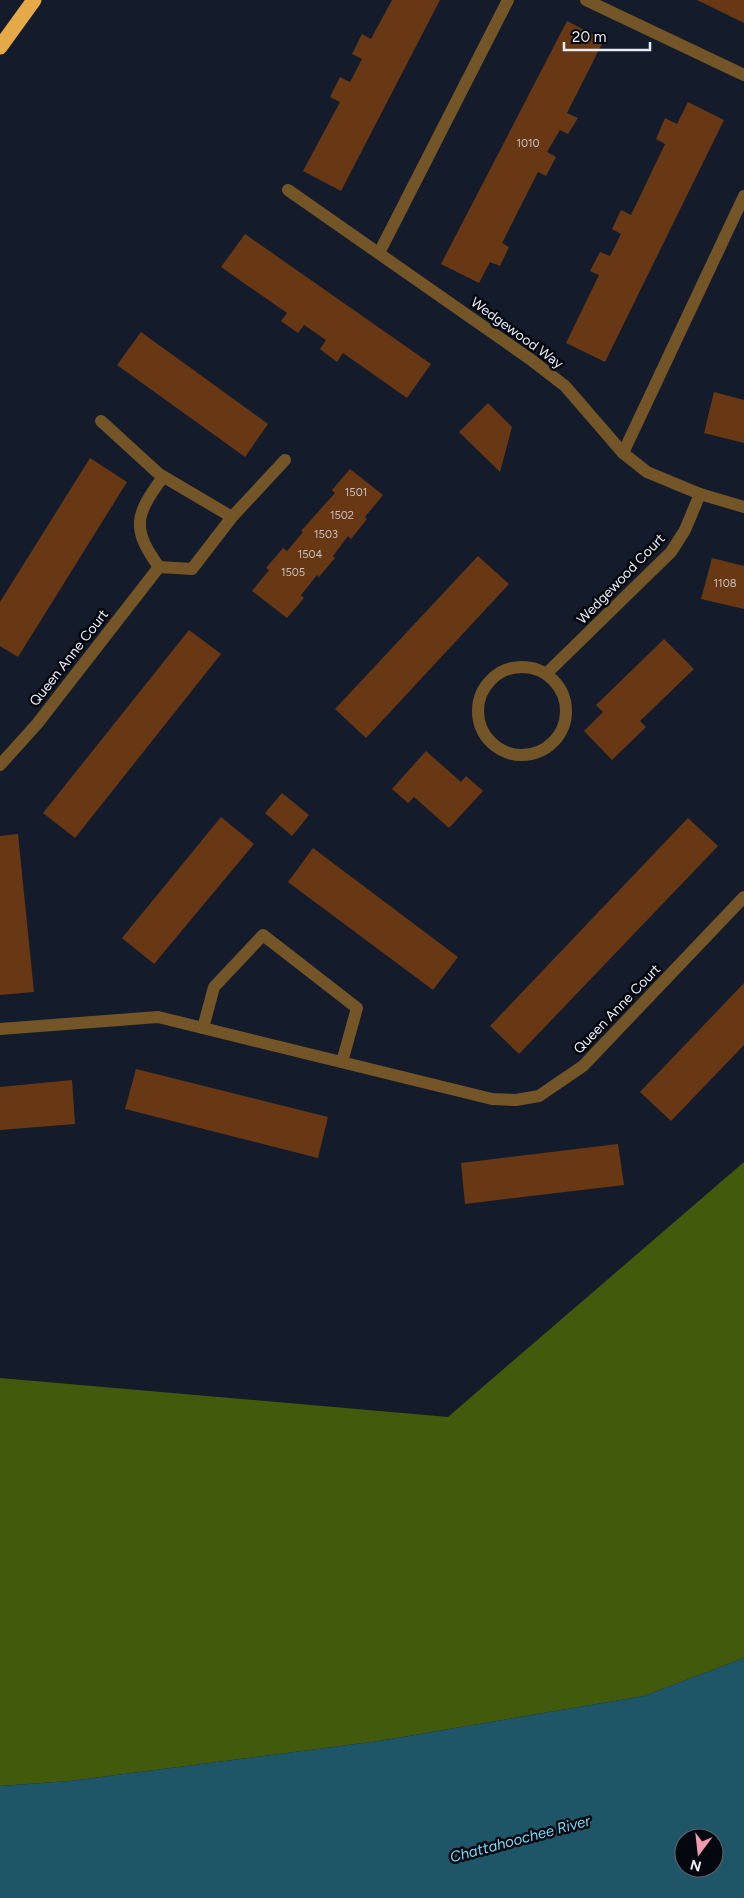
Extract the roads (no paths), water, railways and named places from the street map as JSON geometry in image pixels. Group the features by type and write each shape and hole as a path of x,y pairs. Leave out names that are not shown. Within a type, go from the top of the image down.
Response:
{"highway":[{"path":"0,47 34,0"}],"street":[{"path":"379,253 508,0"},
{"path":"586,0 744,75"},
{"name":"Wedgewood Way","path":"288,190 530,359 565,386 623,453 647,472 700,494 744,507"},
{"path":"623,453 744,196"},
{"path":"100,422 163,477 232,517"},
{"path":"163,477 148,497 142,509 139,523 143,541 148,553 159,567 192,569 232,517 285,460"},
{"name":"Wedgewood Court","path":"548,674 671,552 685,530 700,494"},
{"name":"Queen Anne Court","path":"0,765 37,724 159,567"},
{"path":"516,666 532,667 548,674 560,687 567,704 566,722 558,738 544,750 526,756 508,753 492,744 481,729 477,713 480,697 488,682 500,672 516,666"},
{"name":"Queen Anne Court","path":"0,1029 158,1016 492,1099 516,1100 539,1096 583,1066 744,897"},
{"path":"203,1028 214,987 263,935 357,1008 342,1062"}],"water":[{"name":"Chattahoochee River","path":"744,1658 744,1898 0,1898 0,1786 70,1781 379,1741 644,1696"}]}
